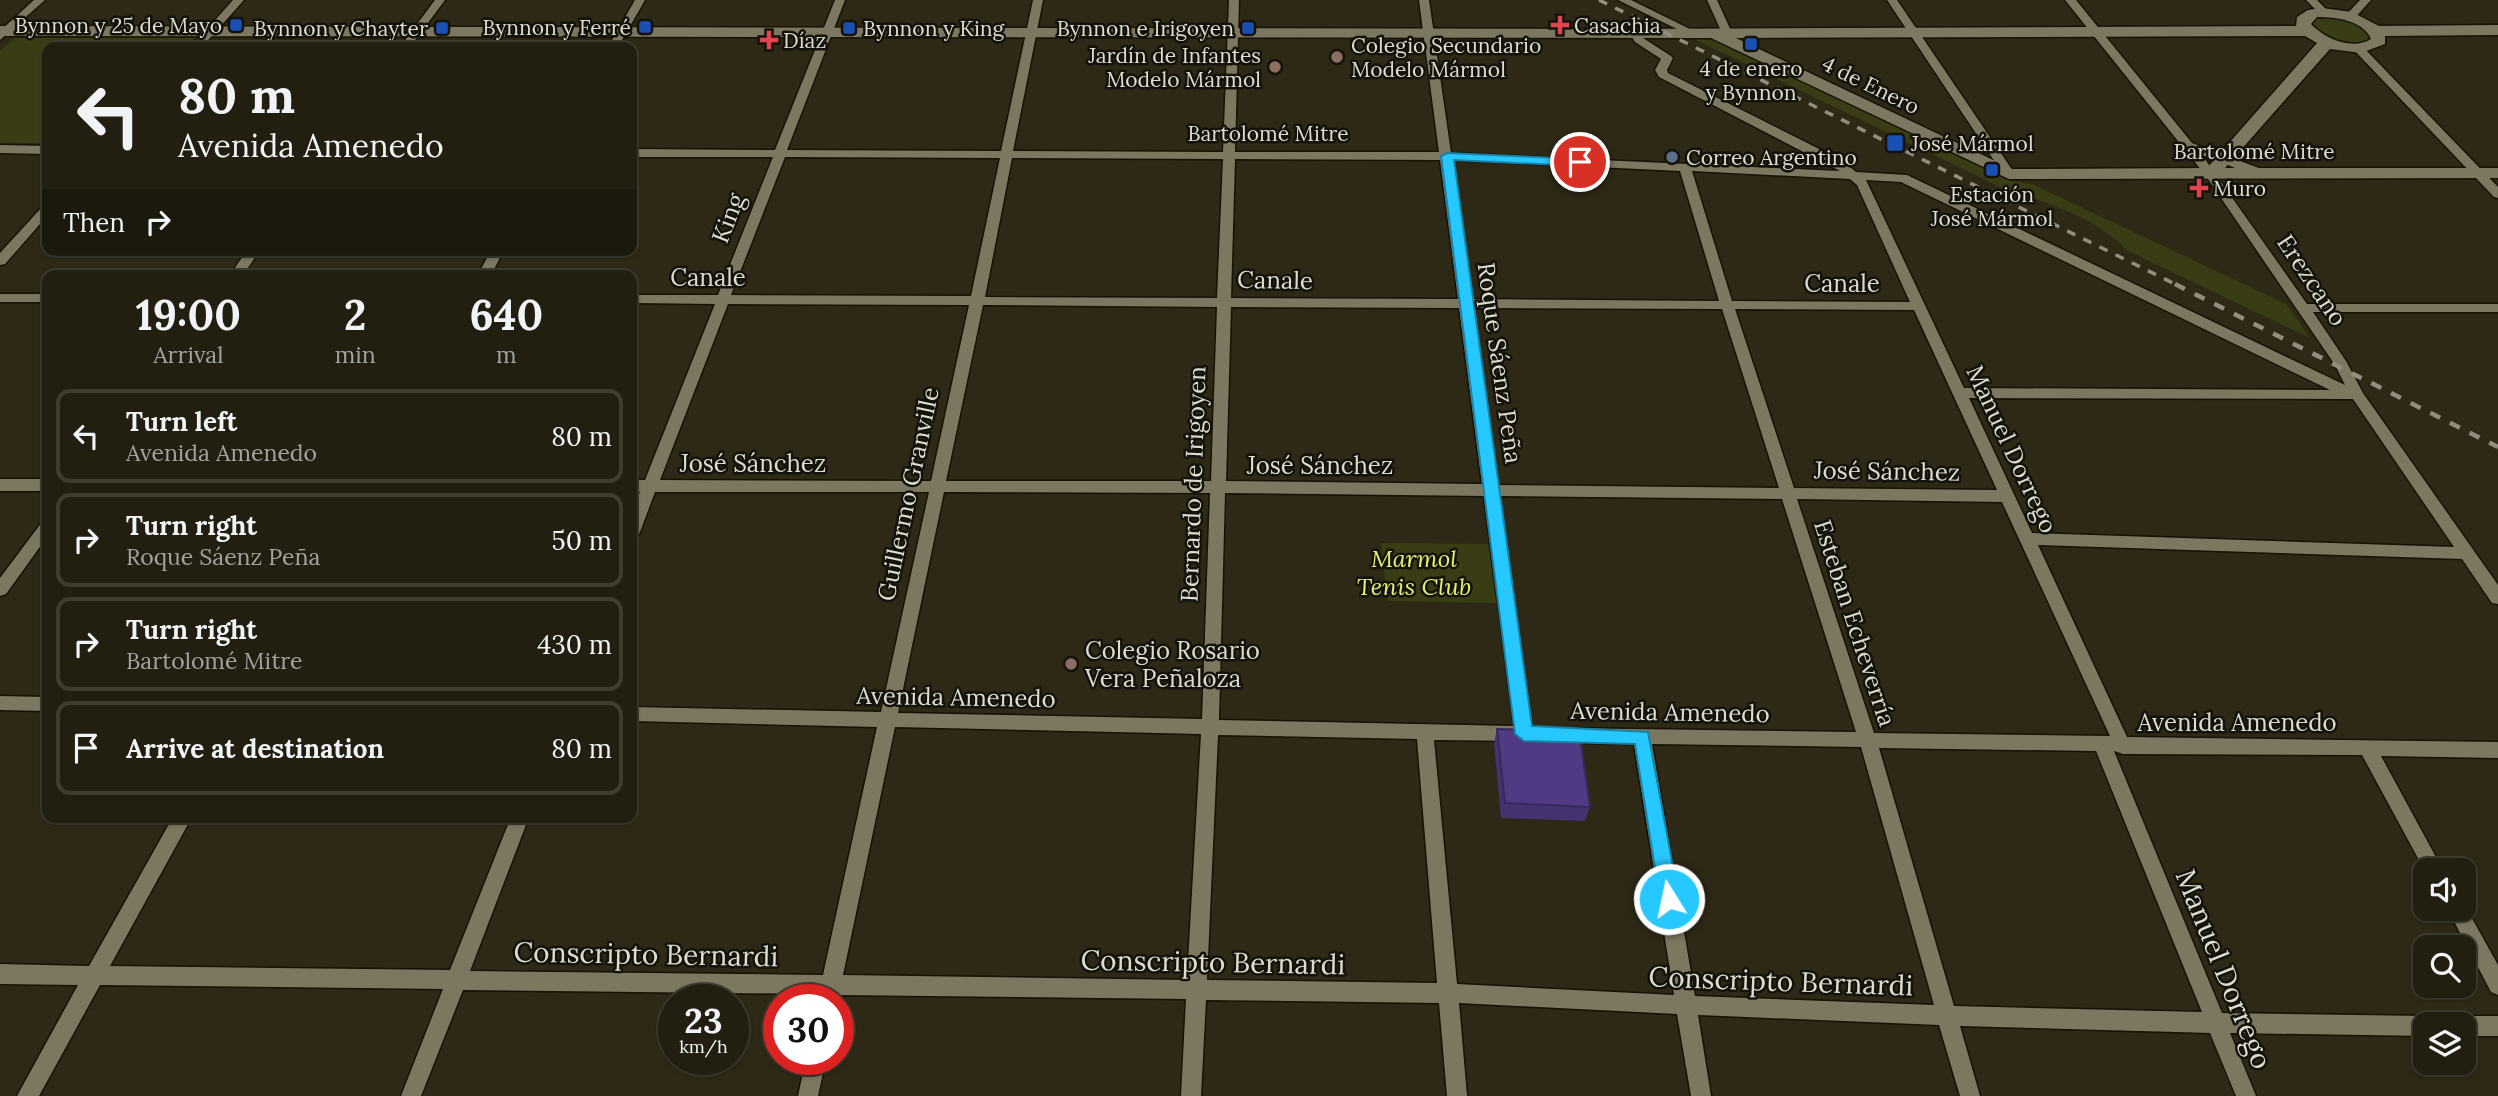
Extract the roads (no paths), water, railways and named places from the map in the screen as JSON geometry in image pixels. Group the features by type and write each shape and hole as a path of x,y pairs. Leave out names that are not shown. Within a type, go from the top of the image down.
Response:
{"street":[{"path":"2,33 40,0"},
{"path":"200,42 239,0"},
{"path":"409,42 440,0"},
{"path":"616,42 640,0"},
{"name":"King","path":"637,519 840,0"},
{"name":"Guillermo Granville","path":"831,984 889,720 935,486 977,301 1038,0"},
{"name":"Bernardo de Irigoyen","path":"1191,1096 1210,727 1234,0"},
{"name":"Roque Sáenz Peña","path":"1424,0 1493,489 1524,734"},
{"path":"1623,0 1693,33"},
{"path":"1712,0 1720,33"},
{"path":"1892,0 2009,174"},
{"name":"Erezcano","path":"2070,0 2211,174 2341,364 2357,395 2498,598"},
{"path":"2311,0 2324,12"},
{"path":"2350,17 2366,0"},
{"path":"2307,31 2302,20 2314,13 2324,12 2350,17 2375,31 2498,30"},
{"path":"2,33 210,31 1635,34 2307,31 2327,43 2358,48 2379,41 2375,31"},
{"name":"4 de Enero","path":"1720,33 2009,174"},
{"path":"1635,34 1639,40 1667,58 1661,70 1663,75 1855,174"},
{"path":"2211,174 2327,43"},
{"path":"2358,48 2498,194"},
{"path":"2188,145 2260,173"},
{"path":"0,149 42,150"},
{"name":"Bartolomé Mitre","path":"637,153 1447,156 1903,178 2316,379 2357,395"},
{"name":"Esteban Echeverría","path":"1685,167 1868,741 1970,1096"},
{"name":"Bartolomé Mitre","path":"2009,174 2498,173"},
{"name":"Manuel Dorrego","path":"1855,174 1862,183 2123,746"},
{"path":"0,261 42,215"},
{"path":"0,298 42,298"},
{"name":"Canale","path":"637,299 1918,306"},
{"path":"2303,308 2498,308"},
{"path":"1958,393 2311,397 2357,395"},
{"path":"0,485 42,485"},
{"name":"José Sánchez","path":"637,486 1493,489 2007,496"},
{"path":"0,590 42,533"},
{"path":"2028,539 2467,553"},
{"path":"0,703 42,704"},
{"name":"Avenida Amenedo","path":"637,714 2103,746 2498,750"},
{"path":"1424,732 1457,1096"},
{"path":"1642,737 1701,1096"},
{"name":"Manuel Dorrego","path":"2103,746 2246,1096"},
{"path":"2367,747 2427,858"},
{"path":"27,1096 180,823"},
{"path":"411,1096 518,823"},
{"path":"2463,921 2498,985"},
{"name":"Conscripto Bernardi","path":"0,975 456,979 763,990"},
{"name":"Conscripto Bernardi","path":"854,992 1195,989 1449,993 1687,1006 1947,1015 2217,1024 2413,1026"},
{"path":"2476,1026 2498,1026"},
{"path":"808,1096 813,1075"}],"railway":[{"path":"1599,0 2177,285"},
{"path":"2177,285 2498,447"}],"place":[{"name":"Bynnon y 25 de Mayo","path":"236,25"},
{"name":"Casachia","path":"1560,25"},
{"name":"Bynnon y Ferré","path":"645,27"},
{"name":"Bynnon y Chayter","path":"442,28"},
{"name":"Bynnon y King","path":"849,28"},
{"name":"Bynnon e Irigoyen","path":"1248,28"},
{"name":"Díaz","path":"769,40"},
{"name":"4 de enero y Bynnon","path":"1751,44"},
{"name":"Colegio Secundario Modelo Mármol","path":"1337,57"},
{"name":"Jardín de Infantes Modelo Mármol","path":"1275,67"},
{"name":"José Mármol","path":"1895,143"},
{"name":"Correo Argentino","path":"1672,157"},
{"name":"Estación José Mármol","path":"1992,170"},
{"name":"Muro","path":"2199,188"},
{"name":"Colegio Rosario Vera Peñaloza","path":"1071,664"}],"park label":[{"name":"Marmol Tenis Club","path":"1414,572"}]}
